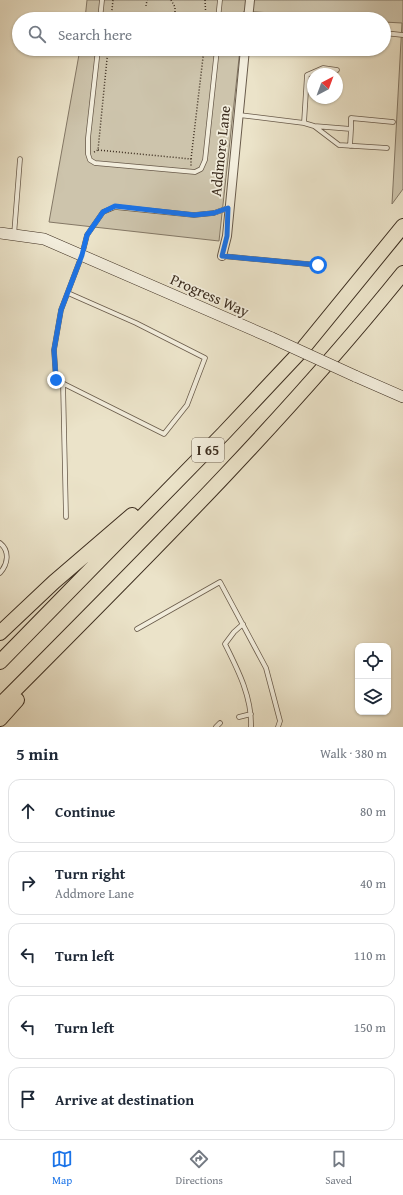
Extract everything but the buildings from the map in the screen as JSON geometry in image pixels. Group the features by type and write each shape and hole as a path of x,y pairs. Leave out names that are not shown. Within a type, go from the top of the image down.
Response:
{"highway":[{"name":"I 65","path":"0,662 301,351 403,226"},
{"name":"I 65","path":"0,705 243,458 337,354 403,273"},
{"path":"0,633 54,582 202,455"},
{"path":"0,719 102,602"}],"street":[{"path":"249,12 250,0"},
{"name":"Addmore Lane","path":"222,256 227,236 228,208 244,56"},
{"name":"Progress Way","path":"0,233 44,240 82,255 403,397"}],"lane":[{"path":"101,12 102,0"},
{"path":"219,12 220,0"},
{"path":"391,34 403,35"},
{"path":"97,56 88,138 89,156 95,163 190,171 201,169 205,160 216,56"},
{"path":"304,123 307,75"},
{"path":"239,115 304,123 314,126 350,129"},
{"path":"350,146 351,118 393,122"},
{"path":"314,126 339,145 387,148"},
{"path":"14,235 20,159"},
{"path":"68,293 136,323 205,358 188,404 164,434 56,380 54,350 61,310 82,255 87,235 103,212 115,206 194,215 214,213 228,208"},
{"path":"222,256 318,265"},
{"path":"63,383 66,517"},
{"path":"0,543 4,546 7,553 5,566 0,573"},
{"path":"137,628 220,582 266,668 280,721 278,727"},
{"path":"243,624 234,632 225,644 242,680 251,714 250,727"},
{"path":"239,717 251,714"},
{"path":"216,727 220,722"}],"path":[{"path":"112,12 113,0"},
{"path":"146,6 147,0"},
{"path":"171,0 176,7 175,12"},
{"path":"205,0 206,12"},
{"path":"98,150 107,56"},
{"path":"190,171 203,56"},
{"path":"89,156 98,150 191,159"}],"shaded area":[{"path":"87,0 403,0 403,189 392,204 402,23 391,22 391,12 86,12"},
{"path":"79,56 239,56 219,241 49,222"}],"route":[{"path":"56,380 54,350 61,310 82,255 87,235 103,212 115,206 194,215 214,213 228,208 227,236 222,256 318,265"}]}
